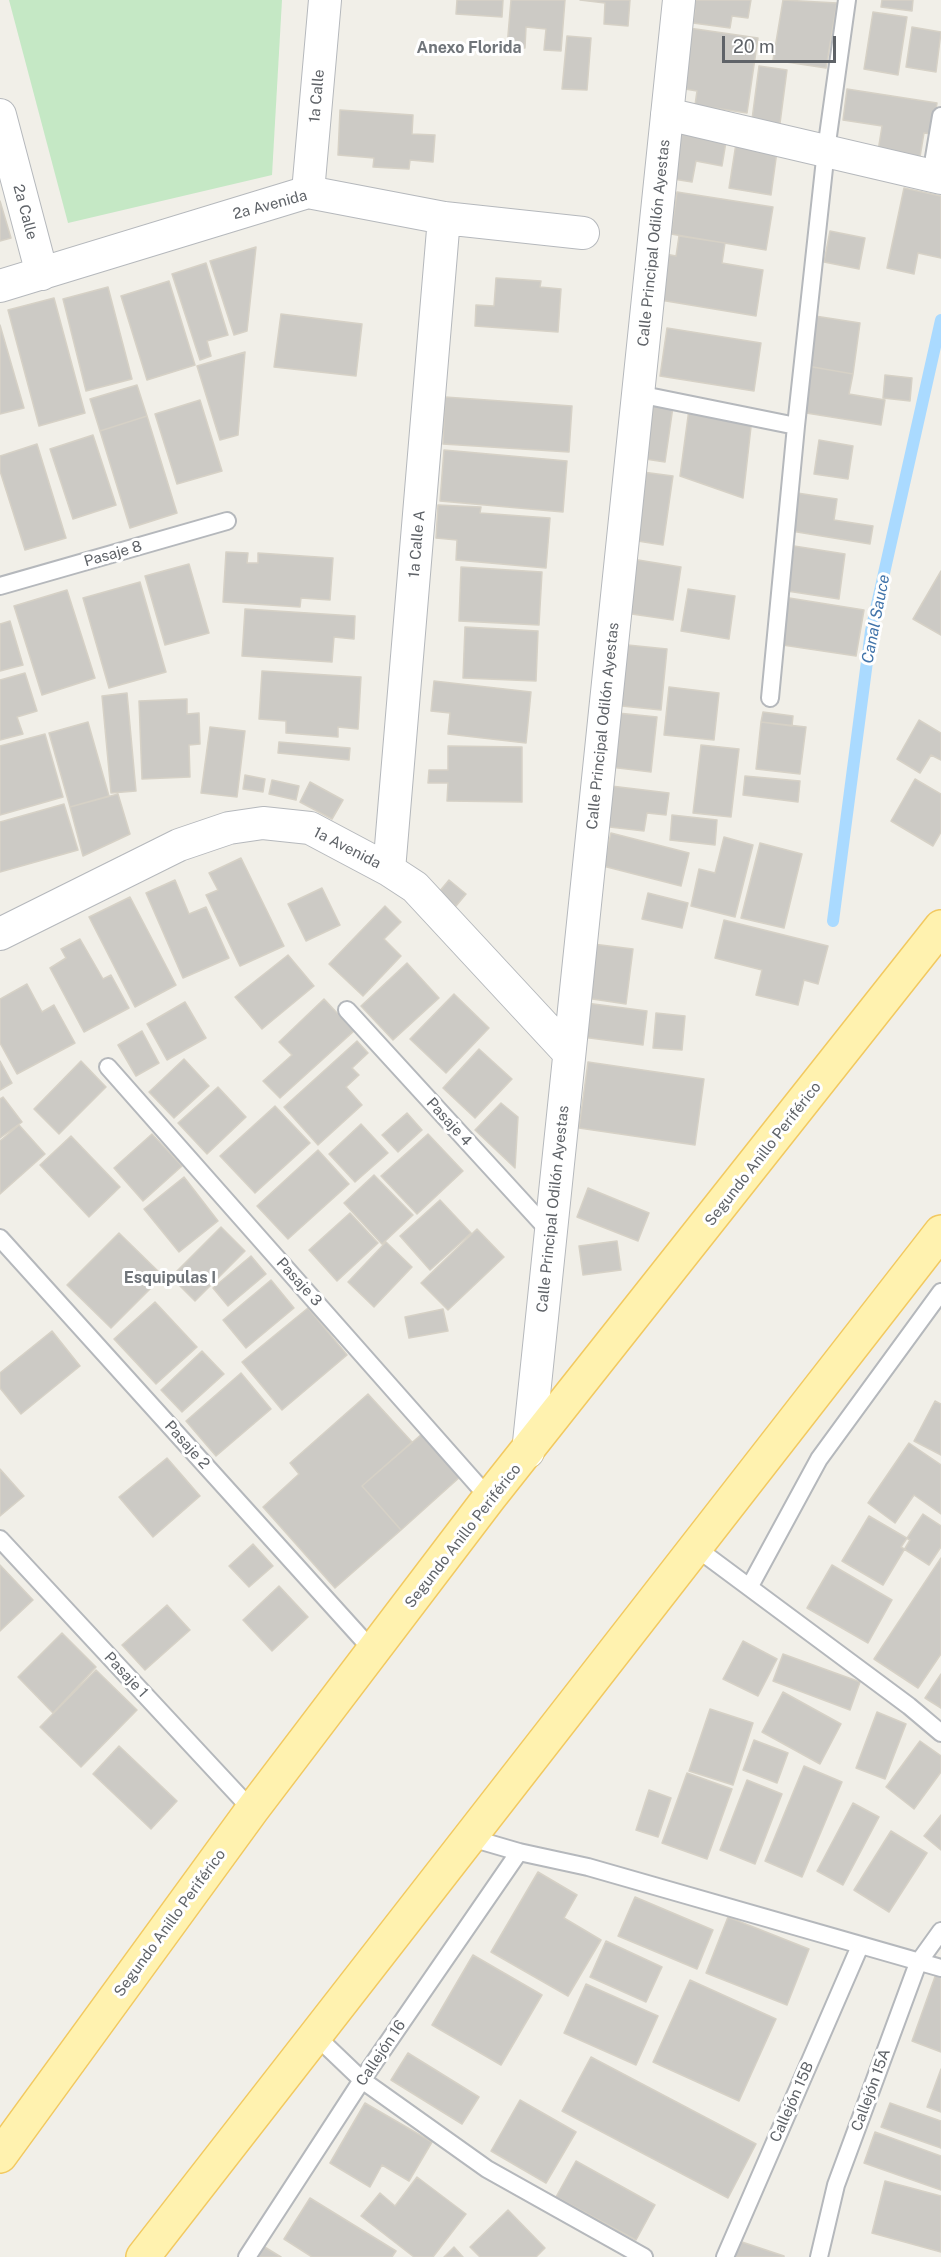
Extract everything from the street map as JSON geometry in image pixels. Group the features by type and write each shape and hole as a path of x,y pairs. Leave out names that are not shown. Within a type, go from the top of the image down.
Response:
{"main road":[{"name":"Segundo Anillo Periférico","path":"0,2156 252,1810 374,1652 489,1497 528,1452 941,927"},
{"path":"143,2257 941,1232"}],"street":[{"name":"1a Calle","path":"308,192 325,0"},
{"name":"Calle Principal Odilón Ayestas","path":"528,1452 679,0"},
{"path":"667,114 936,176"},
{"name":"2a Calle","path":"0,115 42,274"},
{"name":"2a Avenida","path":"0,286 308,192 444,218 583,233"},
{"name":"1a Calle A","path":"389,870 444,218"},
{"name":"1a Avenida","path":"0,934 179,845 229,828 263,823 310,828 389,870 415,887 569,1053"}],"lane":[{"path":"770,698 826,150 848,0"},
{"path":"936,176 941,116"},
{"path":"638,394 796,426"},
{"name":"Pasaje 8","path":"0,586 227,521"},
{"name":"Pasaje 4","path":"346,1010 550,1233"},
{"name":"Pasaje 3","path":"108,1067 489,1497"},
{"name":"Pasaje 2","path":"0,1238 374,1652"},
{"path":"750,1586 819,1459 941,1292"},
{"name":"Pasaje 1","path":"0,1539 252,1810"},
{"path":"695,1547 750,1586 941,1733"},
{"path":"471,1838 519,1852 588,1867 941,1968"},
{"name":"Callejón 16","path":"247,2257 362,2080 519,1852"},
{"name":"Callejón 15A","path":"819,2257 836,2185 918,1963 941,1931"},
{"name":"Callejón 15B","path":"725,2257 860,1946"},
{"path":"316,2036 362,2080 487,2169 645,2257"}],"green space":[{"path":"9,0 282,0 272,175 68,223"}],"building":[{"path":"457,0 503,0 502,17 456,14"},
{"path":"511,0 565,0 561,51 544,50 546,29 526,27 525,48 507,47"},
{"path":"580,0 630,0 628,26 604,24 605,3"},
{"path":"682,0 751,0 748,18 732,16 730,28 693,23 695,10 681,9"},
{"path":"783,0 837,3 826,68 773,60"},
{"path":"882,0 913,0 912,11 881,7"},
{"path":"873,12 907,17 898,75 864,69"},
{"path":"682,27 758,38 747,113 695,105 697,91 673,87"},
{"path":"912,27 941,32 936,72 906,67"},
{"path":"567,36 591,38 587,90 562,89"},
{"path":"759,66 787,70 779,131 751,127"},
{"path":"847,89 937,103 932,134 924,133 920,157 878,151 882,126 843,120"},
{"path":"340,110 413,115 412,134 435,135 433,162 410,160 409,169 373,167 374,158 338,155"},
{"path":"675,128 727,136 722,166 696,161 692,182 667,178"},
{"path":"737,137 778,144 771,195 729,188"},
{"path":"904,188 941,196 941,258 918,253 914,274 887,268"},
{"path":"677,192 773,207 766,250 671,234"},
{"path":"0,201 11,238 0,241"},
{"path":"830,231 865,238 859,269 824,262"},
{"path":"679,236 725,243 722,263 763,270 756,316 648,298 655,252 676,256"},
{"path":"256,247 247,331 234,335 210,261"},
{"path":"206,263 228,335 207,341 211,356 200,360 172,274"},
{"path":"496,278 541,281 540,287 561,289 558,332 475,326 476,305 494,306"},
{"path":"169,281 195,365 147,380 121,296"},
{"path":"108,287 132,379 86,391 63,299"},
{"path":"54,298 85,413 39,426 8,310"},
{"path":"281,314 362,324 356,376 274,367"},
{"path":"815,316 860,323 853,374 807,366"},
{"path":"0,325 24,408 0,414"},
{"path":"667,328 761,343 754,391 660,376"},
{"path":"245,352 238,435 220,440 197,366"},
{"path":"807,366 853,374 849,394 885,400 881,425 800,412"},
{"path":"885,375 912,378 910,401 883,398"},
{"path":"137,385 147,416 100,431 90,399"},
{"path":"445,397 572,406 569,452 443,444"},
{"path":"200,400 222,471 177,484 155,414"},
{"path":"641,402 673,407 665,462 632,457"},
{"path":"689,409 752,418 743,498 680,476"},
{"path":"147,416 177,513 130,528 100,431"},
{"path":"93,435 116,505 73,519 50,449"},
{"path":"819,440 853,446 848,479 814,474"},
{"path":"37,444 66,538 25,550 0,471 0,456"},
{"path":"444,450 567,461 563,512 440,501"},
{"path":"635,471 673,476 663,545 625,539"},
{"path":"797,493 837,499 834,520 873,526 870,544 791,531"},
{"path":"438,505 481,507 480,513 550,518 546,568 456,560 457,540 436,538"},
{"path":"794,546 845,554 839,599 787,591"},
{"path":"226,552 248,553 247,563 258,563 258,553 333,558 330,600 301,598 300,607 223,602"},
{"path":"626,558 681,567 673,620 618,612"},
{"path":"189,564 209,633 165,645 145,576"},
{"path":"461,567 542,572 539,625 459,621"},
{"path":"941,571 941,635 913,619"},
{"path":"140,582 166,672 109,688 83,598"},
{"path":"688,589 735,596 729,639 681,631"},
{"path":"67,590 95,678 42,695 14,606"},
{"path":"783,597 864,610 856,656 776,644"},
{"path":"245,609 355,616 354,639 334,637 332,662 242,656"},
{"path":"10,621 23,665 0,671 0,624"},
{"path":"465,627 538,631 536,681 463,678"},
{"path":"608,643 667,649 661,710 602,704"},
{"path":"262,671 361,677 358,729 338,727 338,737 286,733 286,721 259,719"},
{"path":"25,673 37,711 17,717 23,734 0,740 0,680"},
{"path":"434,681 531,692 526,743 448,734 450,713 431,711"},
{"path":"669,687 719,693 714,740 664,735"},
{"path":"127,693 136,791 111,793 102,696"},
{"path":"187,699 187,714 199,713 200,744 189,745 190,777 142,779 139,701"},
{"path":"608,712 657,717 651,772 602,766"},
{"path":"763,712 793,716 792,726 761,722"},
{"path":"919,720 941,733 941,760 931,755 920,773 897,759"},
{"path":"88,722 109,796 70,807 49,733"},
{"path":"761,722 806,727 800,774 756,769"},
{"path":"210,727 245,731 237,797 201,793"},
{"path":"45,734 63,797 0,815 0,746"},
{"path":"279,742 350,748 349,760 278,753"},
{"path":"701,745 739,749 731,817 693,813"},
{"path":"448,746 522,747 522,802 447,801 448,783 428,783 429,770 448,770"},
{"path":"245,775 265,779 263,792 243,789"},
{"path":"745,776 800,781 798,802 743,795"},
{"path":"915,779 941,794 941,832 933,846 891,821"},
{"path":"272,780 299,786 296,800 269,794"},
{"path":"310,782 343,800 332,819 300,802"},
{"path":"611,786 669,793 666,815 647,813 644,831 601,826"},
{"path":"118,794 130,834 83,856 70,807"},
{"path":"64,804 78,850 0,872 0,822"},
{"path":"672,815 717,820 715,845 670,840"},
{"path":"611,833 689,853 681,886 603,866"},
{"path":"724,837 753,845 735,917 691,906 699,869 715,873"},
{"path":"760,843 802,854 784,928 741,918"},
{"path":"241,858 284,946 240,966 206,895 218,890 209,873"},
{"path":"175,880 189,914 206,907 229,958 183,978 146,893"},
{"path":"449,880 466,894 456,906 439,892"},
{"path":"322,888 340,925 306,941 288,904"},
{"path":"648,893 688,903 682,928 642,919"},
{"path":"130,897 176,985 135,1007 89,917"},
{"path":"385,906 401,922 384,939 401,956 363,996 329,964"},
{"path":"724,920 828,946 818,984 804,980 798,1005 756,995 762,970 715,958"},
{"path":"80,939 103,979 111,975 129,1008 84,1032 50,968 66,958 61,949"},
{"path":"585,943 633,949 626,1004 579,997"},
{"path":"288,955 314,986 262,1029 235,997"},
{"path":"407,963 439,998 393,1040 361,1006"},
{"path":"27,984 42,1012 54,1005 75,1043 17,1074 0,1043 0,999"},
{"path":"454,994 489,1028 446,1073 410,1039"},
{"path":"324,999 354,1031 280,1098 263,1081 292,1055 279,1042"},
{"path":"185,1002 206,1038 167,1060 147,1024"},
{"path":"586,1003 647,1011 643,1045 582,1037"},
{"path":"656,1013 685,1016 682,1050 653,1048"},
{"path":"142,1031 159,1063 136,1076 118,1045"},
{"path":"357,1041 368,1053 352,1068 359,1075 346,1087 362,1105 318,1145 284,1107"},
{"path":"479,1049 512,1079 475,1118 443,1088"},
{"path":"184,1059 209,1086 174,1118 149,1092"},
{"path":"0,1061 12,1083 0,1090"},
{"path":"81,1061 106,1087 59,1134 34,1109"},
{"path":"588,1062 704,1079 695,1145 579,1128"},
{"path":"218,1087 246,1117 207,1154 178,1123"},
{"path":"3,1097 22,1122 0,1138 0,1099"},
{"path":"501,1103 518,1117 515,1168 475,1130"},
{"path":"275,1106 310,1143 255,1193 220,1156"},
{"path":"407,1113 422,1130 398,1152 382,1135"},
{"path":"361,1124 388,1153 355,1182 329,1154"},
{"path":"19,1125 45,1154 0,1194 0,1141"},
{"path":"152,1134 182,1166 143,1201 114,1168"},
{"path":"428,1134 463,1171 417,1214 381,1176"},
{"path":"71,1136 120,1187 89,1217 40,1165"},
{"path":"318,1150 349,1184 288,1239 257,1206"},
{"path":"374,1175 413,1215 382,1244 344,1203"},
{"path":"184,1177 218,1221 179,1252 144,1209"},
{"path":"588,1188 649,1213 638,1241 577,1217"},
{"path":"440,1200 471,1233 430,1270 400,1236"},
{"path":"350,1213 378,1243 337,1281 309,1250"},
{"path":"221,1227 245,1251 195,1301 171,1277"},
{"path":"477,1229 504,1257 448,1310 421,1283"},
{"path":"119,1233 163,1276 111,1328 67,1285"},
{"path":"617,1241 621,1270 583,1275 579,1246"},
{"path":"386,1242 412,1267 374,1307 348,1282"},
{"path":"251,1256 266,1274 228,1306 213,1288"},
{"path":"271,1280 294,1308 246,1348 223,1320"},
{"path":"155,1302 197,1347 156,1384 114,1339"},
{"path":"308,1308 347,1355 282,1410 242,1362"},
{"path":"443,1309 448,1331 409,1338 405,1317"},
{"path":"52,1331 80,1366 21,1414 0,1388 0,1373"},
{"path":"202,1351 224,1374 182,1412 161,1390"},
{"path":"241,1373 271,1409 216,1456 186,1421"},
{"path":"368,1394 412,1442 362,1486 401,1530 335,1588 263,1507 299,1474 290,1463"},
{"path":"935,1401 941,1404 941,1455 914,1441"},
{"path":"423,1433 461,1476 401,1530 362,1486"},
{"path":"909,1443 941,1465 941,1514 914,1495 895,1523 868,1503"},
{"path":"167,1458 200,1496 153,1537 119,1497"},
{"path":"0,1469 24,1496 0,1516"},
{"path":"923,1514 941,1526 941,1547 929,1565 901,1547"},
{"path":"869,1516 910,1540 883,1585 842,1561"},
{"path":"253,1544 273,1566 249,1587 229,1566"},
{"path":"941,1558 941,1654 918,1688 874,1659"},
{"path":"0,1565 33,1600 0,1631"},
{"path":"832,1565 892,1600 868,1643 807,1608"},
{"path":"279,1586 308,1617 272,1651 243,1620"},
{"path":"167,1605 190,1630 145,1670 122,1645"},
{"path":"62,1633 96,1667 53,1713 18,1677"},
{"path":"743,1641 777,1659 758,1696 723,1679"},
{"path":"783,1654 860,1682 850,1710 773,1681"},
{"path":"96,1670 137,1710 81,1767 40,1727"},
{"path":"941,1674 941,1708 925,1698"},
{"path":"783,1692 841,1724 820,1764 762,1732"},
{"path":"710,1709 753,1723 733,1785 689,1771"},
{"path":"877,1712 906,1724 885,1779 856,1768"},
{"path":"754,1740 788,1753 777,1783 743,1770"},
{"path":"920,1741 941,1756 941,1772 914,1809 886,1787"},
{"path":"119,1746 177,1801 151,1829 93,1774"},
{"path":"804,1766 842,1782 802,1877 765,1861"},
{"path":"687,1773 732,1789 707,1859 662,1843"},
{"path":"747,1780 782,1794 755,1864 720,1850"},
{"path":"649,1790 671,1798 658,1837 636,1830"},
{"path":"853,1803 879,1817 843,1885 817,1871"},
{"path":"941,1815 941,1850 924,1836"},
{"path":"891,1831 927,1853 889,1912 854,1890"},
{"path":"538,1872 577,1895 564,1918 601,1940 568,1996 491,1952"},
{"path":"635,1897 713,1930 697,1969 618,1936"},
{"path":"728,1917 809,1949 787,2005 706,1973"},
{"path":"606,1941 662,1967 646,2002 590,1977"},
{"path":"473,1955 542,1995 501,2065 432,2025"},
{"path":"937,1971 941,1973 941,2052 912,2041"},
{"path":"690,1980 776,2019 739,2101 653,2062"},
{"path":"586,1984 658,2016 636,2065 564,2033"},
{"path":"408,2053 479,2097 462,2124 391,2080"},
{"path":"591,2057 756,2144 728,2198 562,2111"},
{"path":"941,2069 941,2112 927,2107"},
{"path":"520,2100 576,2132 546,2183 491,2151"},
{"path":"365,2103 432,2142 409,2181 382,2165 370,2187 330,2163"},
{"path":"890,2103 941,2121 941,2148 881,2127"},
{"path":"875,2132 941,2156 941,2190 864,2163"},
{"path":"576,2161 655,2205 636,2240 556,2197"},
{"path":"417,2177 466,2214 433,2257 414,2257 361,2216 380,2193 395,2206"},
{"path":"885,2181 941,2196 941,2252 872,2233"},
{"path":"310,2198 396,2251 392,2257 312,2257 284,2239"},
{"path":"508,2210 545,2248 536,2257 480,2257 470,2247"},
{"path":"739,2241 784,2256 784,2257 734,2257"},
{"path":"263,2246 281,2257 249,2257"},
{"path":"454,2247 463,2257 444,2257"}],"waterway":[{"name":"Canal Sauce","path":"833,921 871,631 941,320"}],"district":[{"name":"Anexo Florida","path":"469,48"},
{"name":"Esquipulas I","path":"170,1278"}]}
